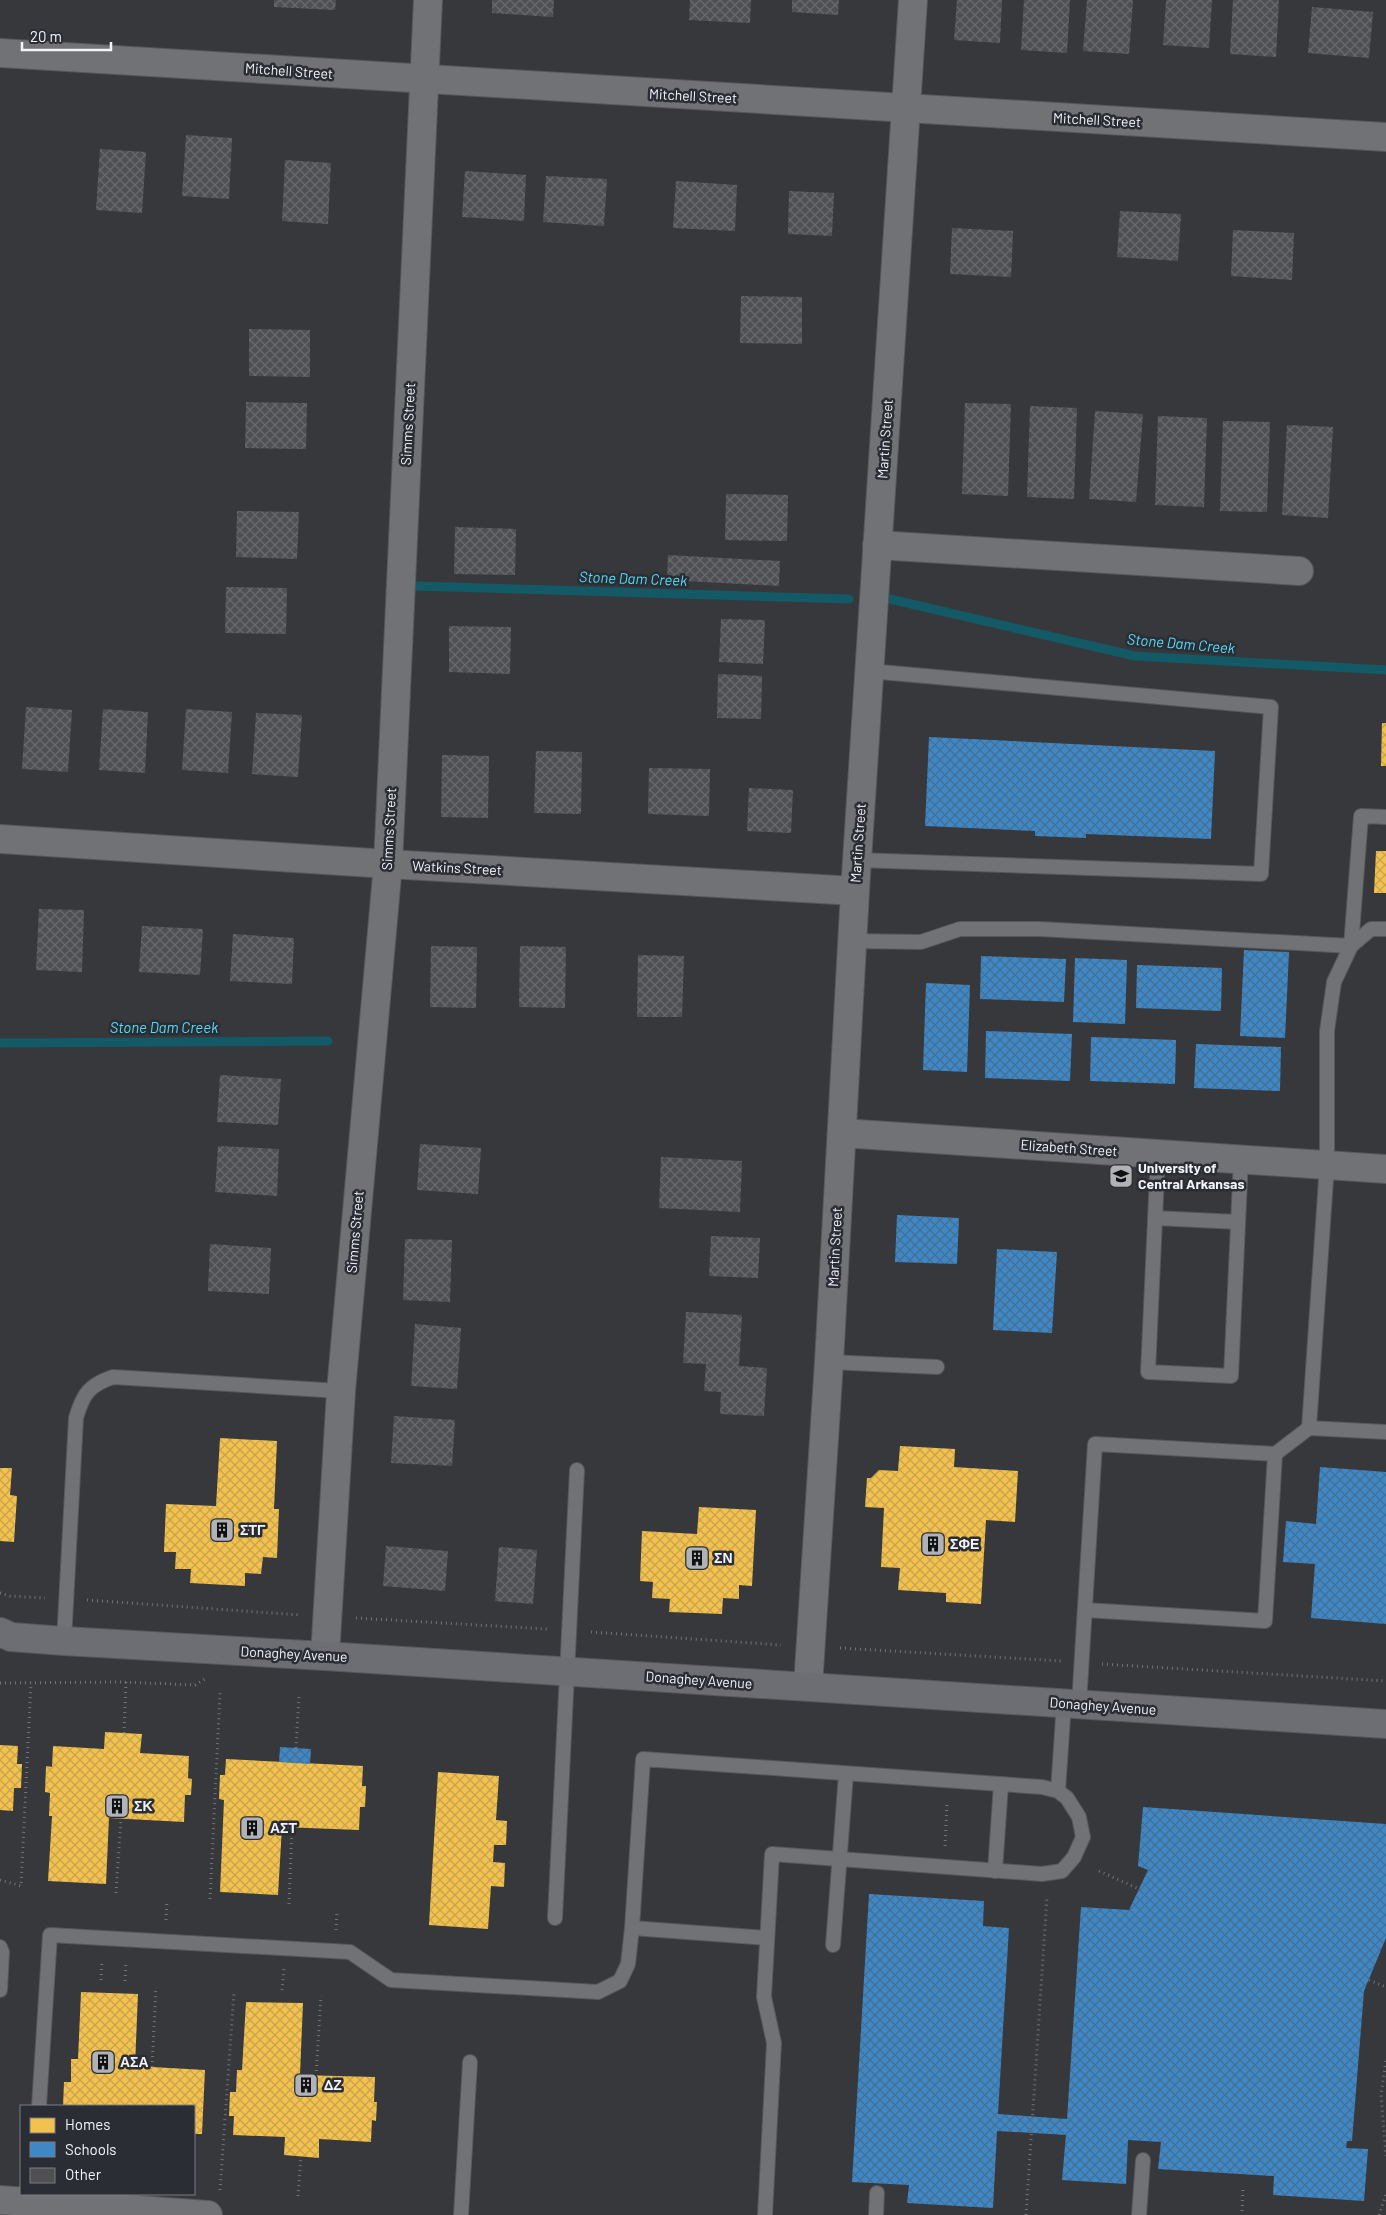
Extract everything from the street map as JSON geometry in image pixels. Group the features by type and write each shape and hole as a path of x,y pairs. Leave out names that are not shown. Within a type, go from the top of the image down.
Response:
{"street":[{"name":"Simms Street","path":"325,1656 341,1391 388,864 428,0"},
{"name":"Martin Street","path":"808,1686 829,1362 855,891 913,0"},
{"name":"Mitchell Street","path":"0,53 1386,137"},
{"path":"878,545 1299,571"},
{"name":"Watkins Street","path":"0,840 855,891"},
{"name":"Elizabeth Street","path":"842,1133 1386,1169"},
{"name":"Donaghey Avenue","path":"4,1636 1386,1724"},
{"path":"0,2200 34,2198 208,2215"}],"lane":[{"path":"857,860 1261,874 1262,864 1271,707 869,671"},
{"path":"1309,1428 1327,1165 1327,1031 1334,982 1351,946 1361,816 1386,817"},
{"path":"852,941 921,942 960,928 1040,929 1351,946 1371,929 1386,929"},
{"path":"1158,1154 1148,1372 1231,1376 1241,1159"},
{"path":"1155,1218 1238,1222"},
{"path":"829,1362 937,1367"},
{"path":"64,1641 76,1418 82,1400 98,1383 113,1378 341,1391"},
{"path":"1058,1791 1072,1704 1082,1663 1095,1444 1275,1454 1309,1428 1386,1432"},
{"path":"1085,1610 1265,1621 1275,1454"},
{"path":"555,1918 577,1470"},
{"path":"39,2105 50,1935 350,1952 391,1980 598,1992 620,1981 628,1964 643,1759 1042,1787 1058,1791 1067,1798 1079,1817 1083,1837 1074,1857 1062,1871 1042,1874 772,1854 764,1997 774,2043 765,2215"},
{"path":"832,1945 846,1774"},
{"path":"996,1870 1002,1784"},
{"path":"632,1928 767,1938"},
{"path":"0,1947 2,1952 0,1990"},
{"path":"461,2215 470,2062"},
{"path":"1139,2215 1143,2160"},
{"path":"876,2215 877,2193"}],"path":[{"path":"0,1593 10,1596 810,1647 1386,1681"},
{"path":"124,1733 126,1682"},
{"path":"0,1683 126,1682 195,1685"},
{"path":"0,1880 21,1886 31,1683"},
{"path":"210,1899 220,1693"},
{"path":"295,1763 299,1697"},
{"path":"945,1855 948,1799"},
{"path":"116,1893 121,1818"},
{"path":"289,1904 292,1827"},
{"path":"1099,1871 1139,1889"},
{"path":"1026,2215 1047,1897"},
{"path":"165,1924 167,1900"},
{"path":"336,1935 337,1911"},
{"path":"101,1980 103,1954"},
{"path":"125,1981 127,1957"},
{"path":"282,1990 284,1966"},
{"path":"1368,1980 1386,1987"},
{"path":"152,2066 156,1987"},
{"path":"220,2190 234,1992"},
{"path":"316,2076 321,1996"},
{"path":"1386,2061 1381,2095 1386,2156"},
{"path":"1384,2126 1386,2121"},
{"path":"298,2196 301,2156"},
{"path":"1242,2211 1243,2187"},
{"path":"1379,2215 1386,2194"}],"building: Homes":[{"path":"1382,723 1386,723 1386,766 1381,766"},
{"path":"1376,851 1386,851 1386,893 1374,893"},
{"name":"ΣΤΓ","path":"220,1438 277,1441 274,1509 279,1509 277,1558 263,1557 261,1574 245,1573 245,1586 190,1583 191,1569 175,1569 176,1552 164,1552 166,1504 216,1506"},
{"name":"ΣΦΕ","path":"900,1446 955,1449 954,1467 1018,1471 1015,1522 986,1520 981,1604 946,1602 946,1593 898,1590 900,1568 881,1567 884,1508 865,1507 867,1478 871,1478 879,1470 898,1471"},
{"path":"0,1468 12,1468 10,1495 17,1496 14,1542 0,1541"},
{"name":"ΣΝ","path":"699,1507 756,1510 752,1586 739,1585 739,1599 723,1598 722,1614 669,1612 670,1599 652,1598 653,1582 640,1581 642,1531 697,1534"},
{"name":"ΣΚ","path":"105,1732 142,1734 140,1753 189,1756 188,1778 192,1779 191,1795 185,1795 184,1822 109,1818 106,1884 48,1881 52,1816 49,1816 50,1793 45,1792 46,1766 52,1767 53,1746 104,1749"},
{"path":"0,1745 18,1746 17,1764 22,1764 21,1788 14,1788 13,1811 0,1810"},
{"name":"ΑΣΤ","path":"226,1759 363,1766 362,1786 366,1786 365,1807 360,1807 359,1830 282,1827 278,1895 220,1892 224,1800 219,1799 220,1775 225,1775"},
{"path":"438,1772 499,1776 496,1820 507,1821 506,1845 494,1845 493,1862 505,1863 504,1887 491,1886 488,1929 429,1925"},
{"name":"ΑΣΑ","path":"81,1992 138,1994 135,2066 205,2070 202,2134 195,2134 195,2105 63,2105 64,2082 71,2082 71,2059 78,2059"},
{"name":"ΔΖ","path":"246,2002 303,2003 300,2075 375,2077 374,2102 377,2102 376,2121 372,2120 371,2142 319,2139 319,2158 284,2155 285,2137 233,2135 234,2116 229,2116 230,2092 236,2092 237,2070 242,2070"}],"building: Schools":[{"path":"929,737 1215,751 1211,839 1086,834 1086,838 1035,836 1035,831 925,826"},
{"path":"1244,950 1289,952 1285,1038 1240,1036"},
{"path":"981,956 1066,959 1064,1002 980,999"},
{"path":"1075,958 1127,960 1125,1024 1073,1022"},
{"path":"1137,965 1222,968 1221,1011 1136,1008"},
{"path":"926,983 970,985 967,1072 923,1070"},
{"path":"986,1031 1072,1034 1070,1081 985,1078"},
{"path":"1091,1037 1176,1040 1175,1084 1090,1081"},
{"path":"1196,1044 1281,1047 1280,1091 1194,1088"},
{"path":"897,1215 959,1218 957,1264 895,1262"},
{"path":"997,1249 1057,1252 1052,1333 993,1330"},
{"path":"1320,1467 1386,1472 1386,1624 1311,1618 1315,1564 1283,1562 1286,1521 1316,1524"},
{"path":"280,1747 311,1749 310,1764 279,1762"},
{"path":"1143,1807 1386,1824 1386,1938 1364,1991 1352,2141 1347,2141 1346,2148 1368,2149 1364,2201 1273,2195 1274,2176 1158,2169 1161,2142 1128,2140 1126,2184 1062,2180 1066,2135 997,2131 993,2208 907,2203 909,2185 852,2182 869,1894 984,1901 983,1926 1009,1928 998,2114 1067,2119 1081,1907 1129,1910 1148,1870 1138,1866"}],"building: Other":[{"path":"274,0 336,0 335,10 274,7"},
{"path":"492,0 554,0 553,17 492,13"},
{"path":"690,0 751,0 750,23 689,20"},
{"path":"792,0 839,0 838,15 792,12"},
{"path":"957,0 1002,0 1000,43 954,40"},
{"path":"1024,0 1070,0 1067,53 1021,50"},
{"path":"1087,0 1133,0 1129,54 1083,51"},
{"path":"1166,0 1212,0 1209,48 1163,45"},
{"path":"1233,0 1279,0 1276,57 1230,54"},
{"path":"1312,7 1373,12 1369,58 1308,53"},
{"path":"186,135 232,138 229,199 182,196"},
{"path":"100,149 146,152 142,213 96,210"},
{"path":"285,160 331,163 328,224 282,221"},
{"path":"465,171 526,175 524,221 462,217"},
{"path":"546,176 607,179 604,226 543,222"},
{"path":"676,181 737,185 735,231 673,228"},
{"path":"789,191 834,193 832,236 788,234"},
{"path":"1120,211 1181,214 1178,261 1117,257"},
{"path":"952,228 1013,231 1011,277 950,274"},
{"path":"1233,230 1294,233 1292,280 1231,276"},
{"path":"741,296 802,297 802,344 740,343"},
{"path":"249,329 310,330 310,377 249,376"},
{"path":"246,402 307,403 306,449 245,448"},
{"path":"965,403 1011,404 1008,496 962,494"},
{"path":"1030,406 1077,408 1074,499 1027,497"},
{"path":"1095,411 1143,414 1136,502 1089,499"},
{"path":"1158,416 1207,418 1204,507 1155,505"},
{"path":"1223,421 1270,422 1267,512 1220,511"},
{"path":"1287,425 1333,427 1328,518 1282,515"},
{"path":"726,494 788,495 787,541 725,540"},
{"path":"237,511 299,512 297,559 236,557"},
{"path":"455,527 516,529 515,575 454,574"},
{"path":"668,555 780,561 779,586 667,580"},
{"path":"226,587 287,588 286,634 225,633"},
{"path":"721,619 765,620 763,664 719,662"},
{"path":"449,626 511,627 510,674 449,672"},
{"path":"718,674 762,676 761,719 717,718"},
{"path":"26,707 72,710 68,772 22,769"},
{"path":"103,709 148,712 145,773 99,770"},
{"path":"186,709 232,712 228,773 182,770"},
{"path":"256,713 302,715 298,777 252,774"},
{"path":"536,751 582,752 581,814 534,813"},
{"path":"442,755 489,756 488,818 441,817"},
{"path":"649,768 710,769 709,816 648,814"},
{"path":"749,788 793,790 791,833 747,831"},
{"path":"39,909 84,910 82,972 36,970"},
{"path":"142,926 203,929 200,975 139,972"},
{"path":"233,934 294,938 292,984 230,981"},
{"path":"431,946 477,947 476,1008 430,1007"},
{"path":"520,946 566,947 565,1008 519,1007"},
{"path":"638,955 684,956 682,1017 637,1017"},
{"path":"220,1075 281,1079 278,1125 217,1122"},
{"path":"420,1144 481,1148 478,1194 417,1190"},
{"path":"218,1146 279,1149 277,1196 215,1192"},
{"path":"661,1157 742,1161 740,1212 659,1208"},
{"path":"711,1236 760,1238 758,1278 709,1276"},
{"path":"405,1239 452,1240 450,1302 403,1300"},
{"path":"210,1244 271,1248 269,1294 208,1291"},
{"path":"686,1312 742,1315 739,1366 767,1368 764,1416 720,1414 721,1392 704,1391 706,1364 683,1363"},
{"path":"415,1324 461,1328 457,1389 411,1386"},
{"path":"394,1416 455,1420 452,1466 391,1463"},
{"path":"386,1546 448,1551 445,1591 383,1586"},
{"path":"499,1547 537,1550 533,1604 495,1601"}],"waterway":[{"name":"Stone Dam Creek","path":"416,586 849,599"},
{"name":"Stone Dam Creek","path":"890,599 1135,656 1386,670"},
{"name":"Stone Dam Creek","path":"0,1043 328,1041"}],"place":[{"name":"University of Central Arkansas","path":"1121,1176"},
{"name":"ΣΤΓ","path":"222,1530"},
{"name":"ΣΦΕ","path":"933,1544"},
{"name":"ΣΝ","path":"697,1558"},
{"name":"ΣΚ","path":"117,1806"},
{"name":"ΑΣΤ","path":"252,1828"},
{"name":"ΑΣΑ","path":"103,2062"},
{"name":"ΔΖ","path":"306,2085"}]}
